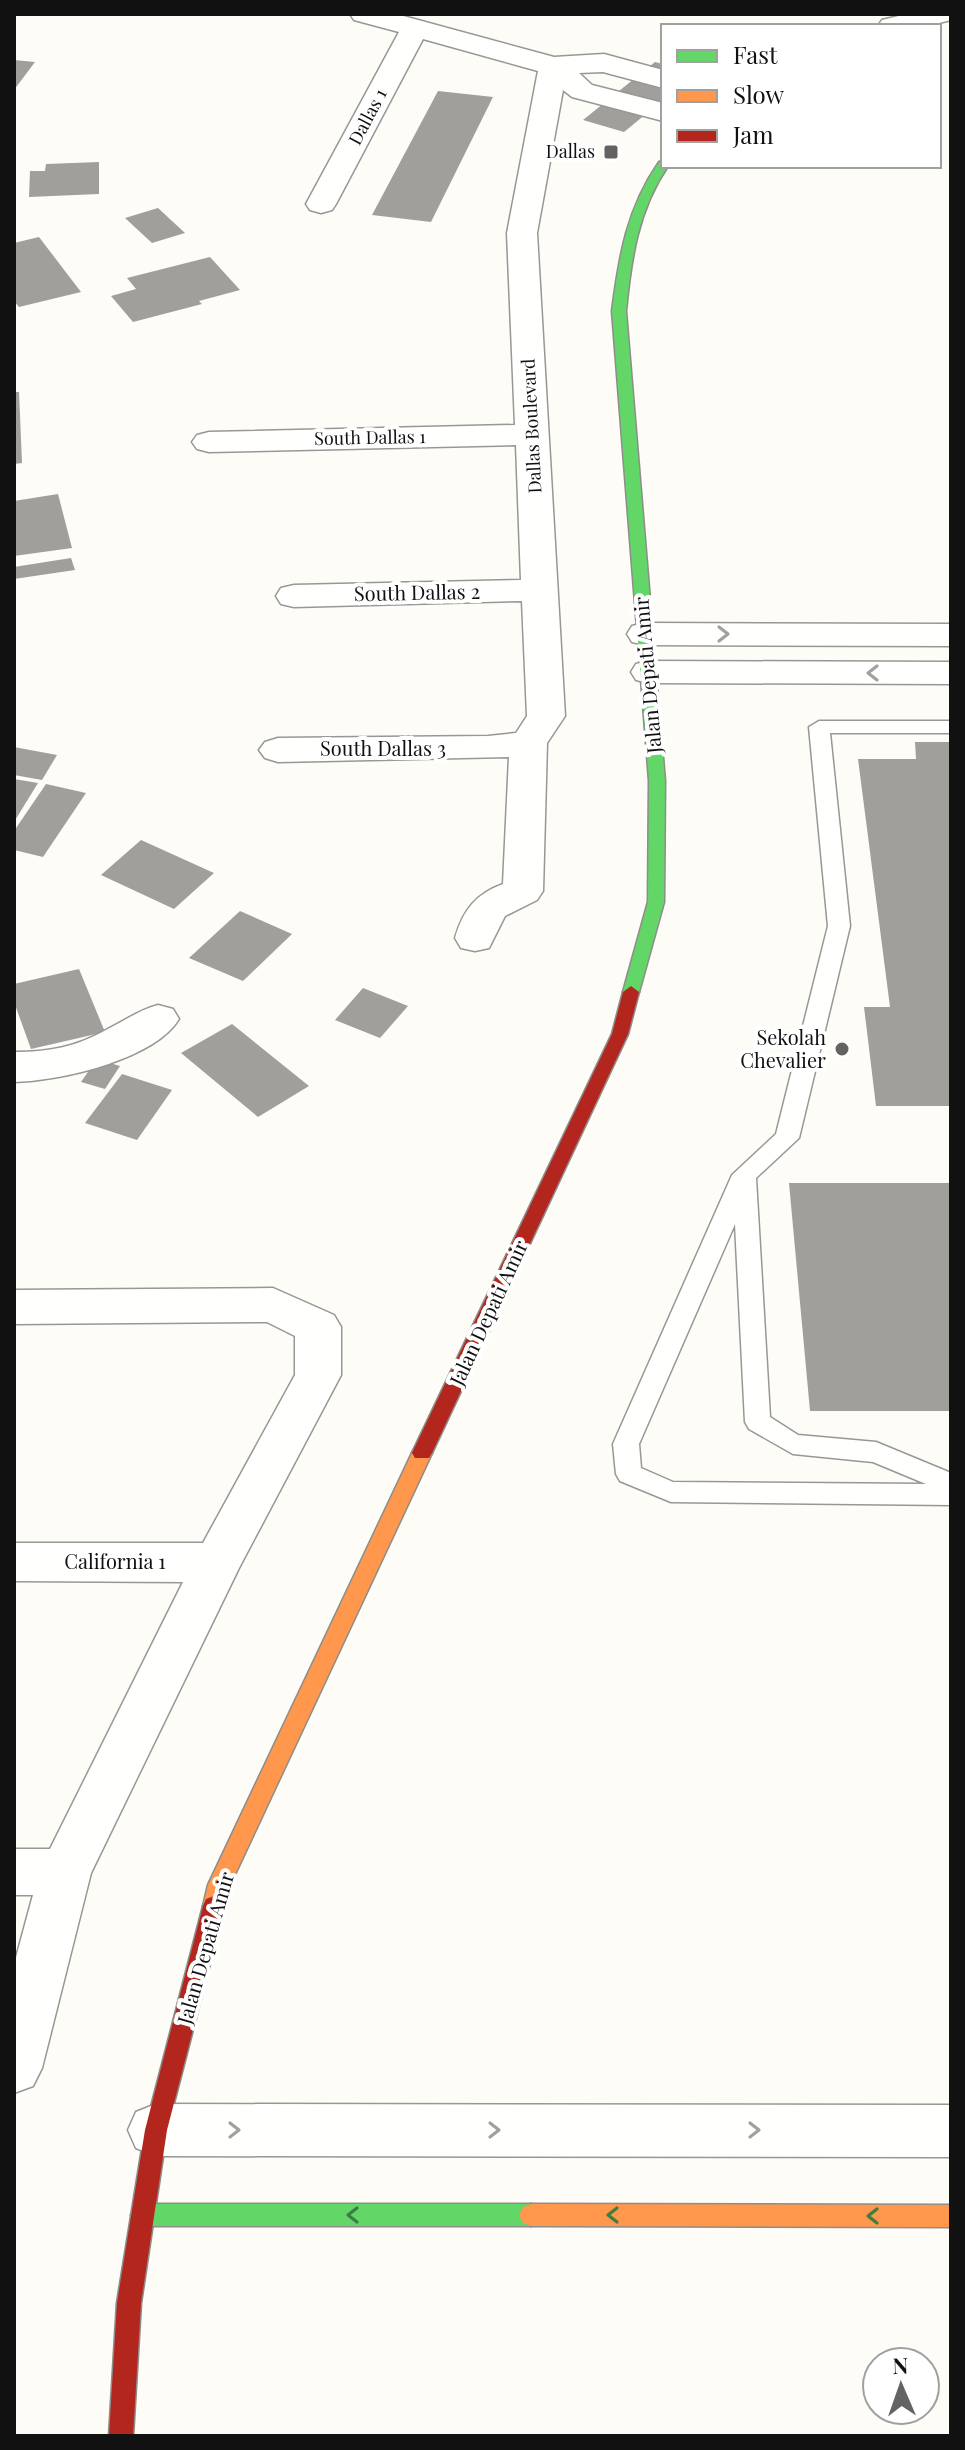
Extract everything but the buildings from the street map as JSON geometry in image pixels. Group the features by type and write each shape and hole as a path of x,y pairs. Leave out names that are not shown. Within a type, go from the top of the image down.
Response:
{"street":[{"path":"364,14 553,66 604,63 661,78"},
{"path":"900,24 942,14"},
{"name":"Dallas 1","path":"321,204 414,30"},
{"path":"553,66 582,91 661,111"},
{"name":"Dallas Boulevard","path":"528,743 546,716 522,233 553,66"},
{"name":"Jalan Depati Amir","path":"121,2436 129,2303 156,2130 219,1885 620,1034 656,902 657,781 619,311 626,242 648,181 661,167"},
{"name":"South Dallas 1","path":"209,442 532,435"},
{"name":"South Dallas 2","path":"294,596 539,590"},
{"path":"645,634 951,635"},
{"path":"649,672 951,673"},
{"path":"475,938 481,914 500,899 523,891 528,743"},
{"name":"South Dallas 3","path":"278,750 488,748 528,743"},
{"path":"14,1067 48,1066 92,1057 158,1019"},
{"path":"14,1307 273,1305 318,1327 318,1375 217,1563 65,1872 14,2068"},
{"name":"California 1","path":"14,1562 217,1563"},
{"path":"14,1872 65,1872"},
{"path":"156,2130 951,2131"},
{"path":"143,2215 951,2216"}],"lane":[{"path":"951,727 819,727 839,926 787,1138 744,1175 626,1444 629,1474 671,1492 951,1495"},
{"path":"744,1175 758,1422 793,1444 876,1452 951,1484"}],"traffic: fast":[{"path":"631,992 656,902 657,781 619,311 630,234 643,198 661,168"},
{"path":"143,2215 531,2215"}],"traffic: slow":[{"path":"214,1906 219,1885 422,1453"},
{"path":"531,2215 951,2216"}],"traffic: jam":[{"path":"422,1453 620,1034 631,992"},
{"path":"121,2436 129,2303 156,2130 214,1906"}],"place":[{"name":"Dallas","path":"611,152"},
{"name":"Sekolah Chevalier","path":"842,1049"}]}
